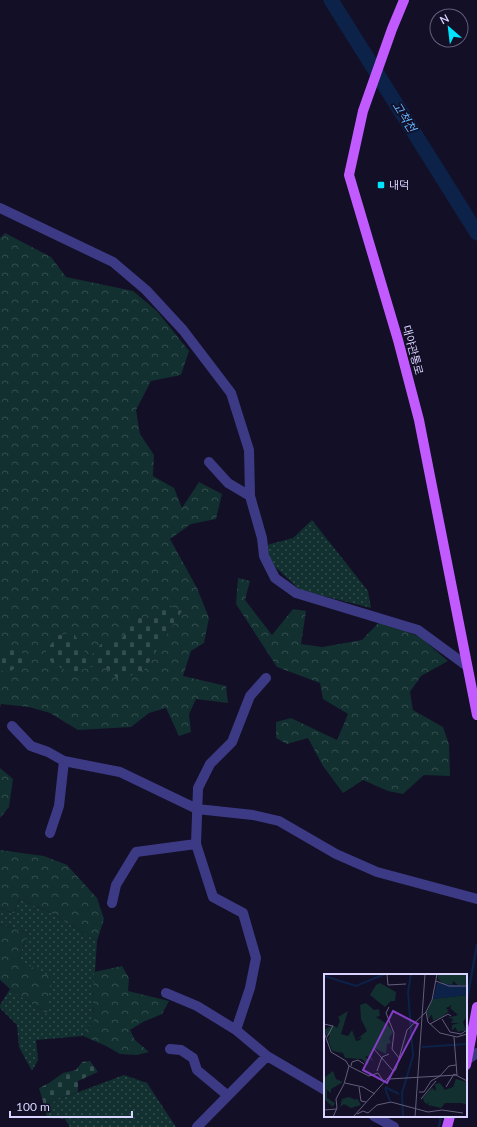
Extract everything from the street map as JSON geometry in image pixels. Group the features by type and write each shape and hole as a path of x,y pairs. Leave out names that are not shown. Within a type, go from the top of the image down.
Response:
{"main road":[{"name":"대야관통로","path":"404,0 388,39 366,102 349,175 398,340 419,420 477,715"},
{"path":"467,1062 477,1007"},
{"path":"447,1127 450,1117"}],"street":[{"path":"0,208 114,262 146,290 183,330 230,393 249,450 250,496 262,538 264,556 275,578 296,593 418,630 467,666"},
{"path":"209,462 228,483 250,496"},
{"path":"236,1030 250,988 256,958 242,913 214,897 196,844 198,788 210,764 232,742 250,696 266,678"},
{"path":"12,726 31,746 48,752 64,761 120,772 197,809 253,815 279,821 336,854 377,872 477,899"},
{"path":"50,833 59,806 64,761"},
{"path":"112,903 116,885 136,852 196,844"},
{"path":"166,993 197,1006 236,1030 267,1056 324,1089"},
{"path":"170,1049 181,1050 193,1058 197,1070 227,1095"},
{"path":"467,1062 477,1053"},
{"path":"197,1127 267,1056"},
{"path":"376,1117 394,1127"}],"green space":[{"path":"5,233 51,257 66,277 133,291 157,311 189,351 181,375 151,381 136,410 140,434 154,455 153,476 174,488 182,508 199,482 222,494 216,519 191,524 170,539 197,588 209,618 204,643 191,651 183,676 226,686 228,703 196,699 189,714 191,732 179,736 166,708 149,713 131,727 78,730 50,713 29,707 1,704 0,708 0,238"},
{"path":"312,520 368,591 371,608 300,590 270,562 267,545 293,538"},
{"path":"238,578 250,581 245,600 272,635 293,609 306,611 301,644 322,647 362,640 380,621 420,637 448,661 421,676 410,692 413,710 443,727 449,744 450,776 424,775 403,794 388,791 363,780 343,793 323,766 308,738 287,744 276,738 276,722 291,718 337,740 348,714 323,699 320,683 277,667 236,604"},
{"path":"164,603 182,611 144,670 119,680 102,664 70,673 51,662 45,651 59,635 73,632 89,659 101,644 123,637 131,616 149,619"},
{"path":"8,647 19,648 24,656 22,665 8,672 0,670 0,653"},
{"path":"0,768 13,779 9,807 0,818"},
{"path":"0,850 44,856 67,865 97,898 104,919 97,941 51,913 19,899 14,914 0,908"},
{"path":"19,899 51,913 97,941 93,1001 94,1020 83,1036 36,1040 38,1060 32,1071 19,1047 17,1025 0,1008 0,1005 10,989 47,1014 18,960 28,933 0,924 0,908 14,914"},
{"path":"0,924 28,933 18,960 51,977 47,1014 10,989 0,980"},
{"path":"122,966 129,978 128,991 169,1001 162,1014 143,1022 130,1030 135,1040 149,1052 137,1055 120,1054 83,1036 94,1020 94,972"},
{"path":"90,1061 98,1072 78,1081 78,1092 44,1105 39,1088 63,1073 76,1070 82,1062"},
{"path":"124,1075 147,1083 176,1127 70,1127 65,1119 47,1118 44,1105"}],"waterway":[{"name":"고척천","path":"331,0 477,233"},
{"path":"467,1000 477,945"},
{"path":"439,1127 441,1117"}],"place":[{"name":"내덕","path":"381,185"}]}
